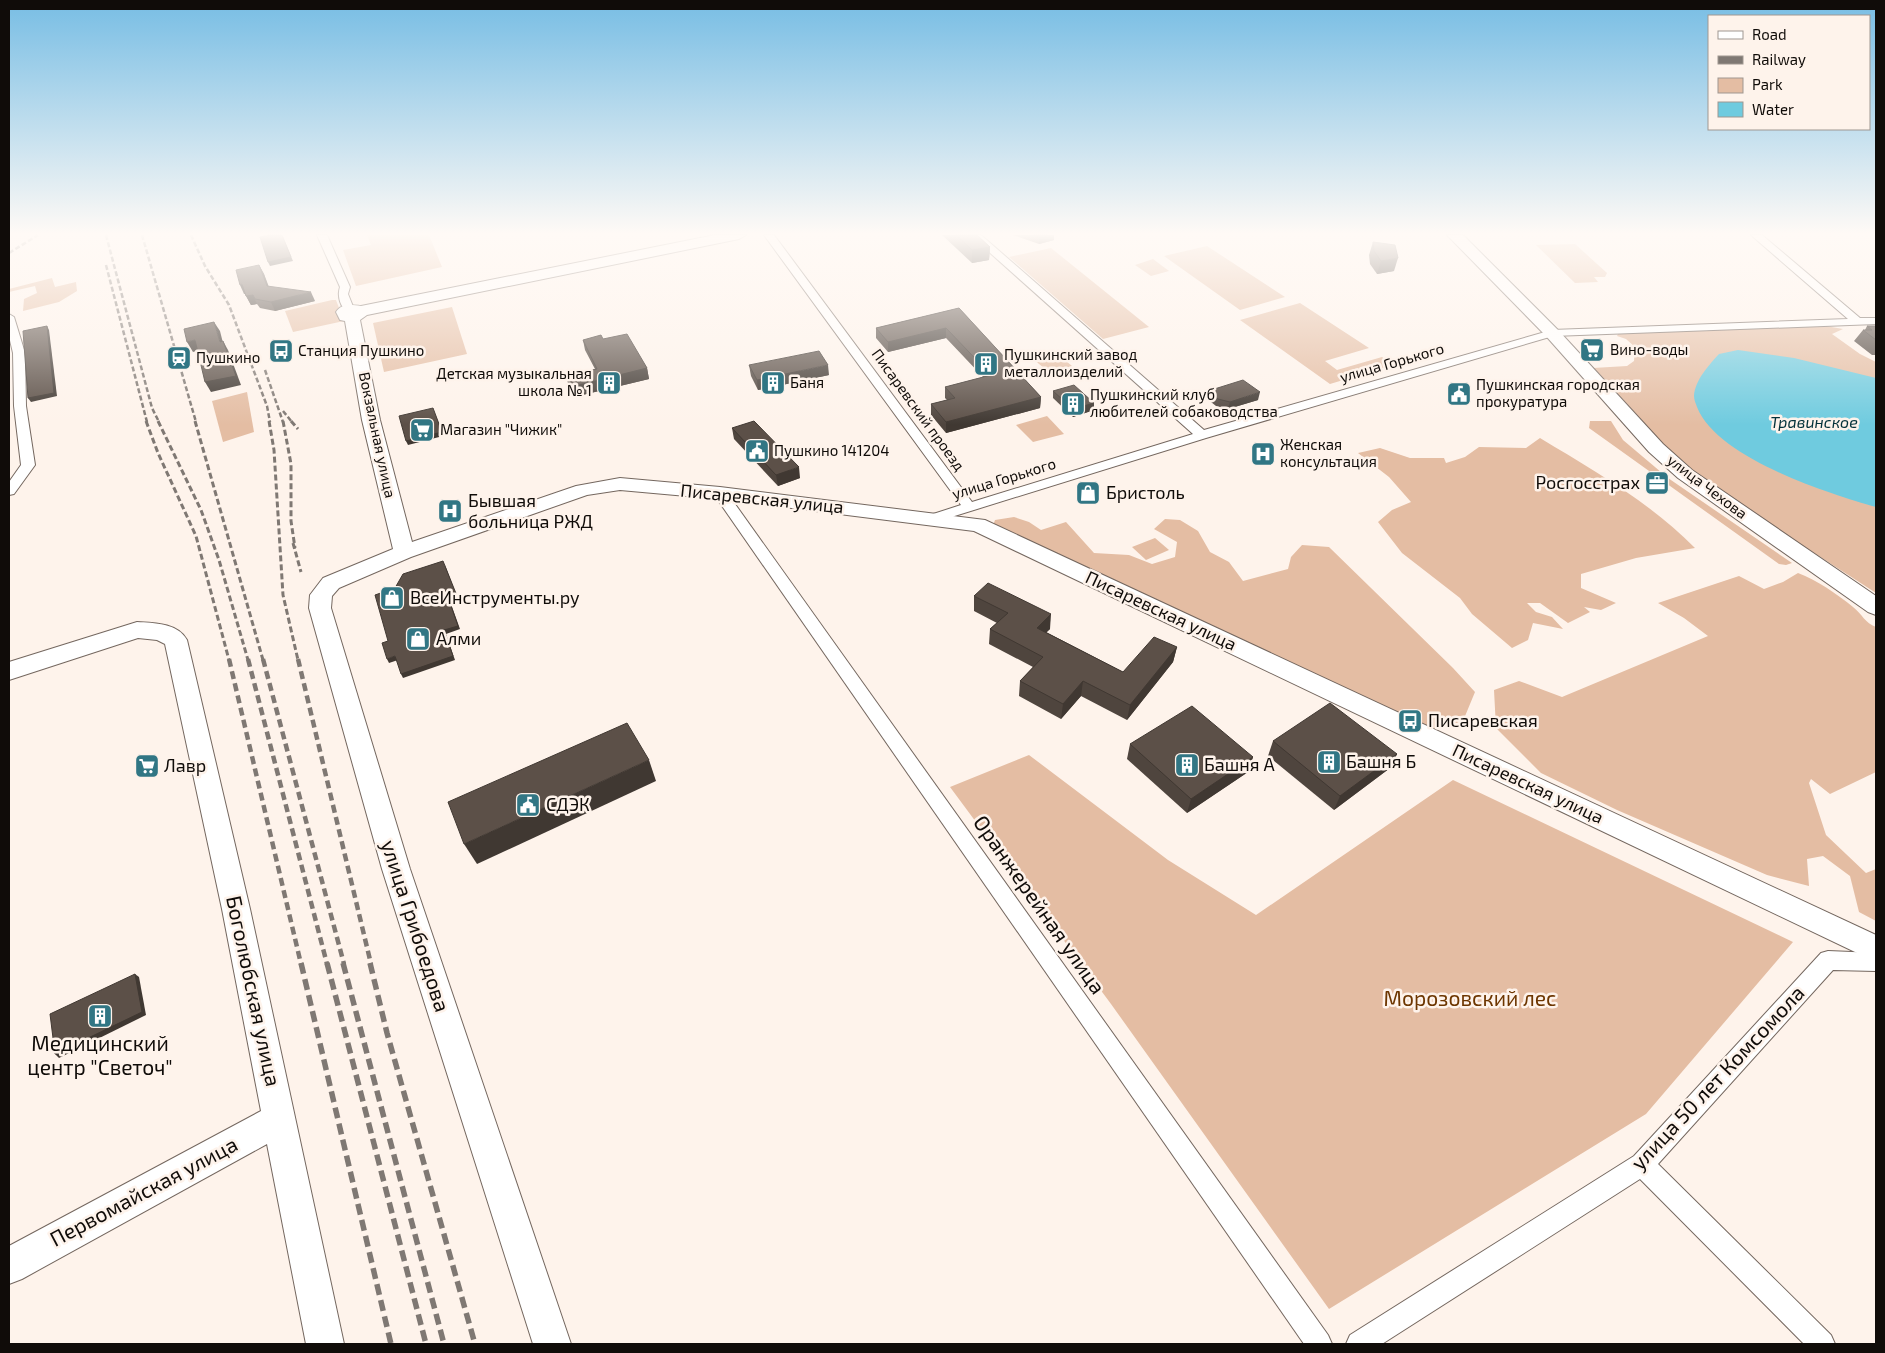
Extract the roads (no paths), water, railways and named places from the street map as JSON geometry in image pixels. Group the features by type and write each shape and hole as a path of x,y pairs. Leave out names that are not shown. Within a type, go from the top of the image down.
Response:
{"street":[{"name":"Вокзальная улица","path":"345,298 354,313 371,420 404,552"},
{"path":"354,313 427,298"},
{"name":"Писаревский проезд","path":"815,298 969,507"},
{"path":"1047,298 1202,435"},
{"name":"улица Чехова","path":"1517,298 1552,333 1656,448 1685,474 1876,607"},
{"path":"1830,298 1858,322"},
{"path":"9,317 18,352 20,406 28,466 9,491"},
{"name":"улица Горького","path":"932,519 1202,435 1552,333 1876,321"},
{"name":"Писаревская улица","path":"404,552 583,490 620,484 720,493 978,525 1876,949"},
{"name":"Оранжерейная улица","path":"720,493 1319,1344"},
{"name":"улица Грибоедова","path":"404,552 331,583 321,595 320,608 396,869 552,1344"},
{"name":"Боголюбская улица","path":"9,671 137,630 161,632 176,640 207,774 280,1119 325,1344"},
{"name":"улица 50 лет Комсомола","path":"1360,1344 1642,1164 1828,960 1876,962"},
{"name":"Первомайская улица","path":"9,1266 280,1119"},
{"path":"1642,1164 1822,1344"}],"water":[{"name":"Травинское","path":"1738,350 1794,358 1876,378 1876,507 1830,493 1776,471 1727,442 1708,425 1695,400 1697,384 1703,373 1719,354"}],"railway":[{"path":"115,298 147,422"},
{"path":"123,298 152,408 159,422"},
{"path":"160,298 196,422"},
{"path":"225,298 267,406 270,422"},
{"path":"265,370 283,422"},
{"path":"283,411 292,422"},
{"path":"146,421 158,453 196,536 229,660"},
{"path":"158,421 201,510 219,560 248,660"},
{"path":"195,421 263,660"},
{"path":"269,421 274,450 283,595 298,660"},
{"path":"283,421 291,464 291,521 295,548"},
{"path":"291,421 298,429"},
{"path":"293,543 301,572"},
{"path":"229,659 301,964"},
{"path":"248,659 327,964"},
{"path":"263,659 344,964"},
{"path":"298,659 371,964"},
{"path":"301,963 391,1344"},
{"path":"327,963 426,1344"},
{"path":"343,963 444,1344"},
{"path":"370,963 387,1033 475,1344"}],"place":[{"name":"Вино-воды","path":"1592,350"},
{"name":"Станция Пушкино","path":"281,351"},
{"name":"Пушкино","path":"179,358"},
{"name":"Пушкинский завод металлоизделий","path":"986,364"},
{"name":"Детская музыкальная школа № 1","path":"609,383"},
{"name":"Баня","path":"773,383"},
{"name":"Пушкинская городская прокуратура","path":"1459,394"},
{"name":"Пушкинский клуб любителей собаководства","path":"1073,404"},
{"name":"Магазин \"Чижик\"","path":"422,430"},
{"name":"Пушкино 141204","path":"757,451"},
{"name":"Женская консультация","path":"1263,454"},
{"name":"Росгосстрах","path":"1657,483"},
{"name":"Бристоль","path":"1088,493"},
{"name":"Бывшая больница РЖД","path":"450,511"},
{"name":"ВсеИнструменты.ру","path":"392,598"},
{"name":"Алми","path":"418,639"},
{"name":"Писаревская","path":"1410,721"},
{"name":"Башня Б","path":"1329,762"},
{"name":"Башня А","path":"1187,765"},
{"name":"Лавр","path":"147,766"},
{"name":"СДЭК","path":"528,805"},
{"name":"Медицинский центр \"Светоч\"","path":"100,1016"}],"park label":[{"name":"Морозовский лес","path":"1470,999"}]}
